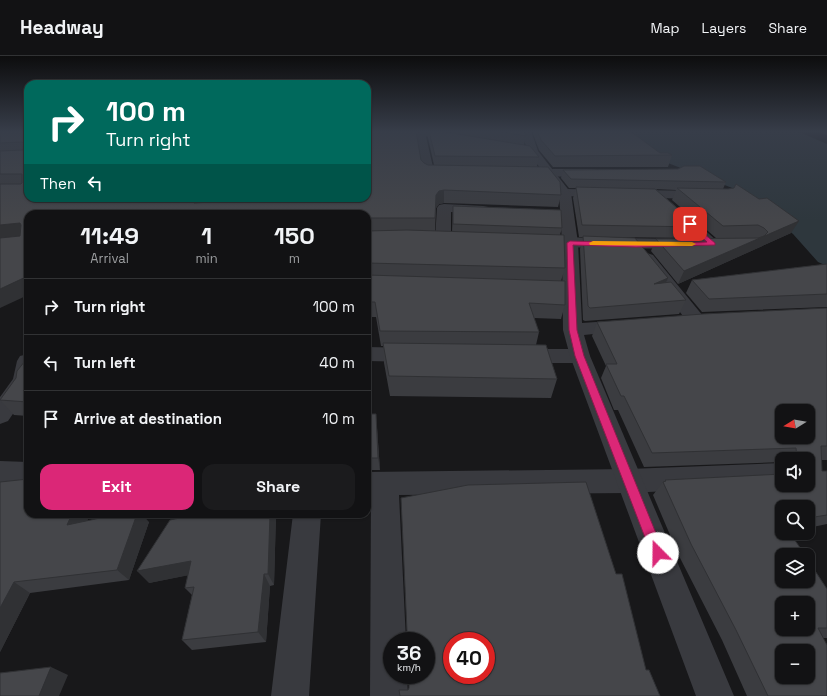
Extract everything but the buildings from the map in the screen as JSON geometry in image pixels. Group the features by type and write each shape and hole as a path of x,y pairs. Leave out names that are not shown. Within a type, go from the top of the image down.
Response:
{"street":[{"path":"425,161 428,171 466,172"},
{"path":"539,161 549,173 570,243 563,288 580,356 715,696"},
{"path":"512,172 605,172"},
{"path":"560,207 655,194 715,195"},
{"path":"655,194 712,244"},
{"path":"459,239 436,238 444,208 498,210"},
{"path":"530,241 636,245 728,244"},
{"path":"636,245 704,320 673,322"},
{"path":"573,330 642,325"},
{"path":"371,354 430,355"},
{"path":"501,356 580,356"},
{"path":"0,415 24,381"},
{"path":"0,472 24,473"},
{"path":"389,696 376,483 629,481 775,474"},
{"path":"290,696 307,518"}],"shaded area":[{"path":"662,161 827,161 827,266 818,262 793,234 740,191"}],"slow traffic":[{"path":"593,243 636,245 692,244"}],"route":[{"path":"658,553 580,356 573,330 570,243 636,245 712,244 690,224"}]}
